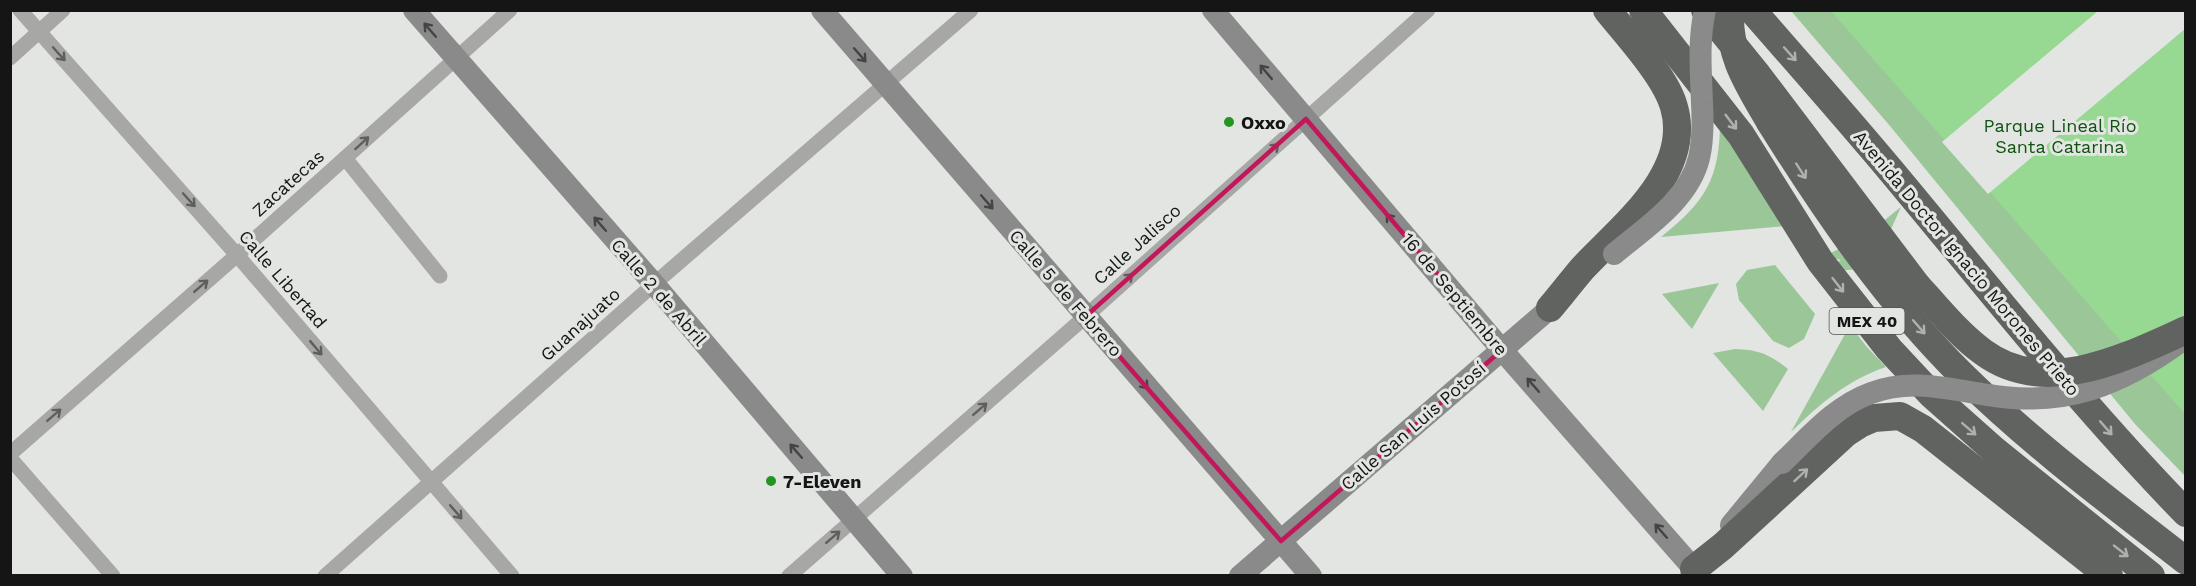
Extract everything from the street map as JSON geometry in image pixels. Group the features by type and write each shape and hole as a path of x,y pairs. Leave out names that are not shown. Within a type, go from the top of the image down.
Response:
{"highway":[{"path":"1550,308 1581,271 1645,204 1661,181 1673,157 1677,142 1678,126 1674,106 1667,91 1630,38 1607,10"},
{"name":"MEX 40","path":"1643,10 1741,135 1820,261 1889,349 1930,394 1995,450 2151,576"},
{"path":"1705,10 1756,73 1918,287 1966,339 1985,353 2005,365 2027,372 2053,374 2080,370 2139,351 2186,330"},
{"path":"1730,10 1733,49 1742,74 1825,207 1887,290 1961,374 2011,421 2186,561"},
{"name":"Avenida Doctor Ignacio Morones Prieto","path":"1752,10 1897,178 2035,346 2132,457 2186,513"},
{"path":"1693,573 1846,433 1874,418 1888,416 1909,420 1923,429 2109,576"}],"street":[{"name":"Calle Libertad","path":"20,10 237,255 512,576"},
{"path":"10,58 63,10"},
{"name":"Calle 2 de Abril","path":"414,10 654,285 902,576"},
{"name":"Zacatecas","path":"10,456 510,10"},
{"name":"Calle 5 de Febrero","path":"822,10 1311,576"},
{"name":"Guanajuato","path":"325,576 654,285 971,10"},
{"name":"16 de Septiembre","path":"1213,10 1693,573"},
{"name":"Calle Jalisco","path":"789,576 1085,317 1428,10"},
{"name":"Calle San Luis Potosí","path":"1240,576 1614,254 1670,205 1684,189 1699,159 1703,115 1700,48 1705,10"},
{"path":"345,158 440,276"},
{"path":"1693,573 1782,463 1820,425 1844,406 1870,393 1896,386 1922,384 2015,398 2071,394 2127,377 2186,338"},
{"path":"10,456 113,576"}],"highlighted area":[{"path":"1306,119 1502,350 1281,541 1085,317"}],"green space":[{"name":"Parque Lineal Río Santa Catarina","path":"1791,11 2185,11 2185,476 2135,424 1890,126"},
{"path":"1720,121 1786,226 1661,237 1689,212 1707,188 1717,159"},
{"path":"1901,207 1883,247 1858,269 1818,273 1841,260 1825,256 1867,234"},
{"path":"1775,265 1815,314 1804,339 1789,348 1773,341 1739,300 1736,284 1747,270"},
{"path":"1719,283 1692,329 1662,294"},
{"path":"1850,325 1886,367 1846,386 1791,432"},
{"path":"1735,349 1751,350 1763,354 1788,369 1763,411 1713,353"}],"shaded area":[{"name":"Parque Lineal Río Santa Catarina","path":"1831,11 2185,11 2185,414"}],"pier":[{"path":"2098,11 2185,11 2185,29 1988,194 1942,142"}],"place":[{"name":"Oxxo","path":"1229,122"},
{"name":"7-Eleven","path":"771,481"}]}
